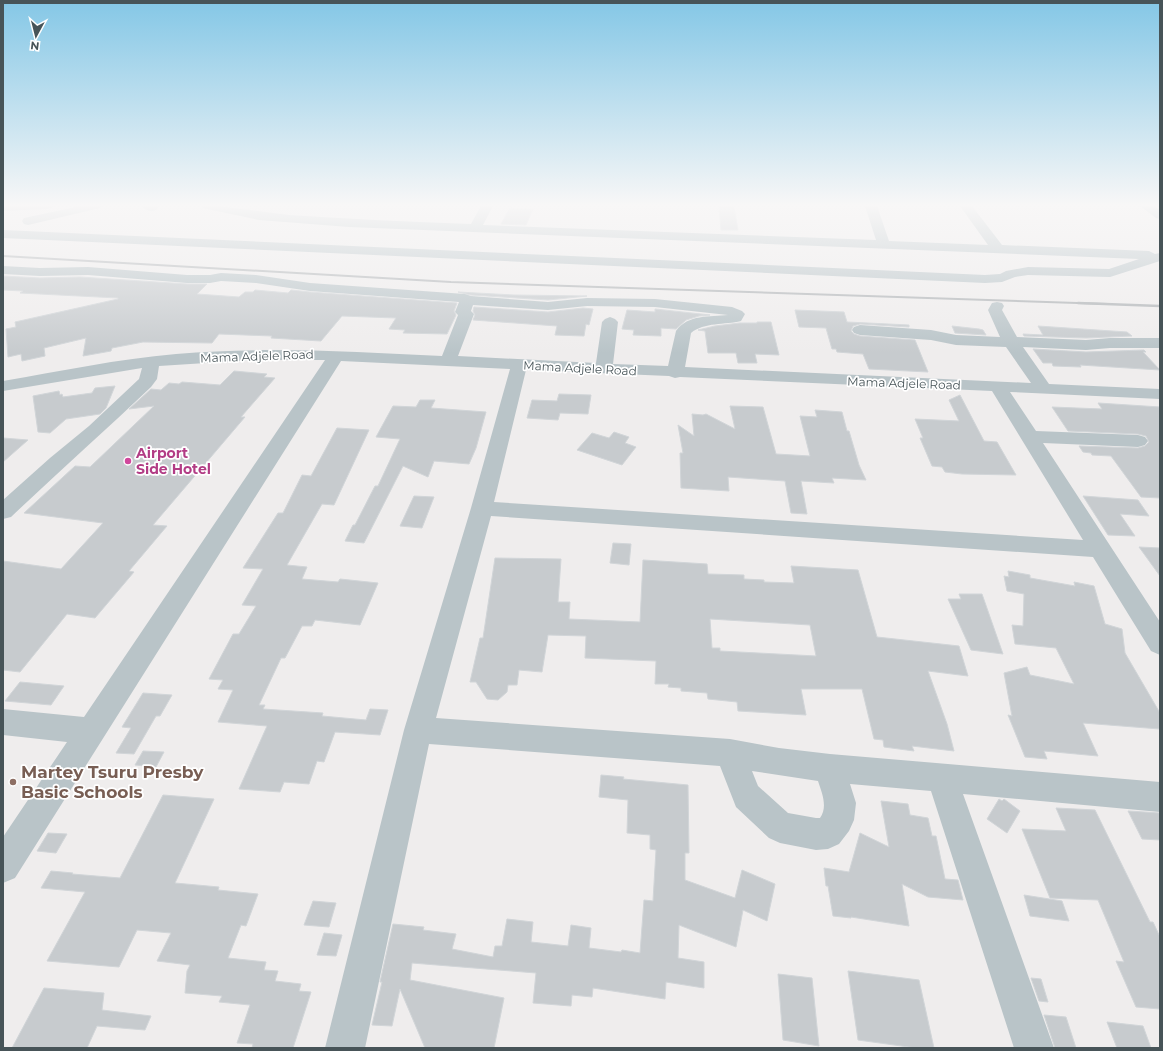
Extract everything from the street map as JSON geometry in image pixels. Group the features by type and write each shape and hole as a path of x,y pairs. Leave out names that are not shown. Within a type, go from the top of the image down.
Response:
{"street":[{"path":"539,255 960,278 1002,278 1011,274 1028,271 1110,273 1160,255"},
{"path":"1091,255 1110,273"},
{"path":"3,270 40,272 88,271 187,278 210,279 221,277 256,279 310,287 428,294 467,300 548,306 587,302 655,303 732,311 737,314 736,318 731,320 713,319 688,327 684,331 675,373"},
{"path":"448,362 466,314 463,312 463,308 467,300"},
{"path":"997,306 995,310 1011,342 1044,388"},
{"path":"604,369 610,322"},
{"path":"860,330 931,335 956,340 1097,345 1110,343 1160,343"},
{"name":"Mama Adjele Road","path":"3,386 33,386 83,372 176,359 254,354 337,355 675,373 1160,394"},
{"path":"3,866 337,355"},
{"path":"3,512 96,430 145,383 148,379 151,363"},
{"path":"344,1048 418,730 482,508 519,365"},
{"path":"998,387 1160,644"},
{"path":"1030,437 1138,441"},
{"path":"482,508 1101,549"},
{"path":"3,722 90,731"},
{"path":"418,730 730,753 779,762 830,768 1160,797"},
{"path":"730,753 747,796 766,815 780,827 816,834 828,833 838,820 840,803 830,768"},
{"path":"942,779 1034,1048"}],"building":[{"path":"3,276 40,278 80,277 207,284 197,294 239,297 245,292 253,292 255,290 288,293 291,290 457,303 454,311 456,315 447,334 403,333 405,330 389,329 396,318 342,316 321,341 271,338 272,336 219,334 212,343 143,342 112,348 111,351 83,356 86,338 44,348 45,356 22,361 21,354 8,357 6,329 16,327 15,322 118,298 20,293 23,291 3,290"},
{"path":"458,292 514,295 587,296 548,300 471,295"},
{"path":"474,307 548,312 583,308 593,309 589,325 586,324 584,336 555,335 557,326 473,320 475,315 473,311"},
{"path":"655,309 710,315 699,316 686,320 676,329 661,328 661,336 633,335 634,330 622,329 627,310 655,312"},
{"path":"795,310 844,312 847,322 909,325 909,327 860,324 853,326 851,331 860,336 915,340 928,372 869,369 863,354 837,352 836,349 832,349 826,328 799,327"},
{"path":"771,322 779,355 755,354 757,363 738,363 736,353 708,353 705,331 698,330 715,326"},
{"path":"952,326 983,330 986,335 955,333"},
{"path":"1038,326 1127,332 1132,336 1086,338 1024,336 1023,334 1043,335"},
{"path":"1033,349 1086,352 1144,350 1146,352 1143,352 1160,370 1080,365 1081,367 1053,366 1052,363 1043,363"},
{"path":"234,371 267,374 264,377 275,378 241,417 245,417 153,525 167,526 129,571 134,572 95,618 67,614 20,672 3,670 3,561 61,569 103,523 24,513 75,466 90,467 154,406 129,409 151,389 161,390 169,383 179,384 182,382 220,385"},
{"path":"115,386 106,408 100,414 66,419 50,433 38,432 33,396 59,391 60,395 62,394 63,397 92,393 95,388"},
{"path":"559,394 591,395 588,414 560,413 558,420 527,418 532,400 557,401"},
{"path":"960,395 984,441 997,442 1016,475 962,474 945,472 942,467 932,466 920,438 923,438 915,419 959,421 949,400"},
{"path":"420,400 435,400 431,408 486,412 476,448 469,464 434,461 428,477 403,466 364,543 345,541 375,486 378,486 400,439 376,437 393,406 416,407"},
{"path":"1098,403 1160,407 1160,498 1141,497 1111,456 1092,455 1091,453 1083,452 1079,446 1138,448 1145,446 1149,442 1146,436 1138,434 1068,431 1052,407 1102,409"},
{"path":"730,406 763,407 776,454 810,456 800,416 817,417 815,410 842,412 859,465 866,480 832,478 834,483 801,481 807,514 791,513 785,481 728,477 729,491 681,488 680,453 683,453 678,425 694,436 692,414 706,414 735,429"},
{"path":"337,428 369,430 334,505 322,504 287,565 307,567 302,579 338,582 340,579 378,583 360,625 315,620 312,626 302,626 285,658 281,658 259,705 265,705 263,709 323,713 322,716 366,720 370,709 388,710 380,735 335,732 324,762 317,761 309,784 284,782 280,792 239,789 267,726 218,722 233,690 218,689 223,680 209,679 233,634 239,634 256,606 242,605 263,569 243,568 278,513 283,513 302,475 311,476"},
{"path":"614,432 629,437 625,443 636,447 622,465 577,450 592,433 609,438"},
{"path":"3,438 28,440 3,462"},
{"path":"414,496 434,497 422,528 400,526"},
{"path":"1083,496 1138,500 1149,516 1120,514 1135,536 1108,535"},
{"path":"613,543 631,544 629,565 610,563"},
{"path":"1139,547 1160,548 1160,576"},
{"path":"495,558 561,559 558,602 570,602 569,619 640,622 643,560 707,564 708,574 744,575 744,579 764,580 764,582 794,583 791,566 858,570 877,637 959,646 968,676 928,671 947,724 954,751 912,746 914,751 884,747 883,740 874,739 862,689 801,689 806,715 738,711 737,702 708,699 707,693 681,691 681,688 668,687 669,684 655,684 656,661 585,658 586,636 548,635 542,672 519,670 517,685 508,685 507,692 498,700 487,699 476,682 470,682 480,638 483,638","holes":["710,619 810,625 816,656 720,651 720,648 712,648"]},
{"path":"1008,571 1030,575 1030,578 1075,586 1074,582 1094,586 1105,624 1122,629 1125,653 1160,713 1160,729 1083,723 1098,756 1044,751 1047,759 1025,757 1008,715 1012,716 1004,673 1027,667 1030,675 1074,684 1056,648 1015,644 1012,625 1023,626 1024,594 1007,591 1004,576 1009,577"},
{"path":"959,594 982,594 1003,654 971,650 948,599 961,599"},
{"path":"20,682 64,686 51,705 5,701"},
{"path":"143,693 172,695 160,716 156,716 134,754 116,753 131,728 122,727"},
{"path":"143,751 164,752 156,767 135,765"},
{"path":"601,775 624,777 623,779 688,785 689,853 685,853 685,880 735,898 742,870 775,884 767,921 743,910 736,947 679,925 678,958 704,962 704,988 666,982 665,999 593,988 592,997 572,995 571,1006 533,1003 536,973 412,963 410,980 504,998 494,1048 425,1048 400,989 392,1026 372,1025 393,924 424,927 423,930 456,934 452,949 493,957 495,946 502,946 507,919 533,922 531,942 568,946 571,925 591,928 589,948 621,952 622,950 640,953 644,900 653,901 656,850 650,849 650,835 627,833 628,800 599,797"},
{"path":"163,795 214,799 175,883 219,887 218,890 258,894 246,926 241,925 228,958 266,962 264,970 278,971 275,981 301,984 299,991 311,992 293,1048 252,1048 253,1044 237,1043 250,1005 219,1002 222,996 185,993 187,971 190,965 157,961 171,933 137,930 119,967 47,961 85,892 41,888 51,871 120,878"},
{"path":"999,799 1002,801 1004,799 1020,811 1007,833 987,819"},
{"path":"881,801 908,804 910,815 928,818 932,836 936,836 945,879 958,880 963,900 928,897 902,884 909,926 851,917 833,916 828,886 826,886 824,868 849,872 860,833 889,847"},
{"path":"1056,808 1095,810 1150,922 1153,922 1160,937 1160,1009 1136,1007 1116,961 1124,962 1098,900 1050,898 1022,829 1066,831"},
{"path":"1128,811 1160,813 1160,840 1142,839"},
{"path":"48,833 67,834 56,853 37,851"},
{"path":"1024,895 1062,901 1069,921 1030,916"},
{"path":"313,901 336,903 329,927 304,925"},
{"path":"324,933 342,935 336,956 317,955"},
{"path":"848,971 919,980 934,1048 916,1048 858,1040"},
{"path":"778,974 812,978 819,1046 783,1040"},
{"path":"1031,978 1041,979 1048,1002 1039,1001"},
{"path":"44,988 104,993 102,1010 151,1016 145,1030 97,1026 87,1048 12,1048"},
{"path":"1044,1015 1066,1017 1076,1048 1055,1048"},
{"path":"1107,1022 1143,1026 1151,1048 1117,1048"}],"railway":[{"path":"3,256 451,282 1108,304"},
{"path":"1078,303 1160,306"}],"place":[{"name":"Airport Side Hotel","path":"128,461"},
{"name":"Martey Tsuru Presby Basic Schools","path":"13,782"}]}
